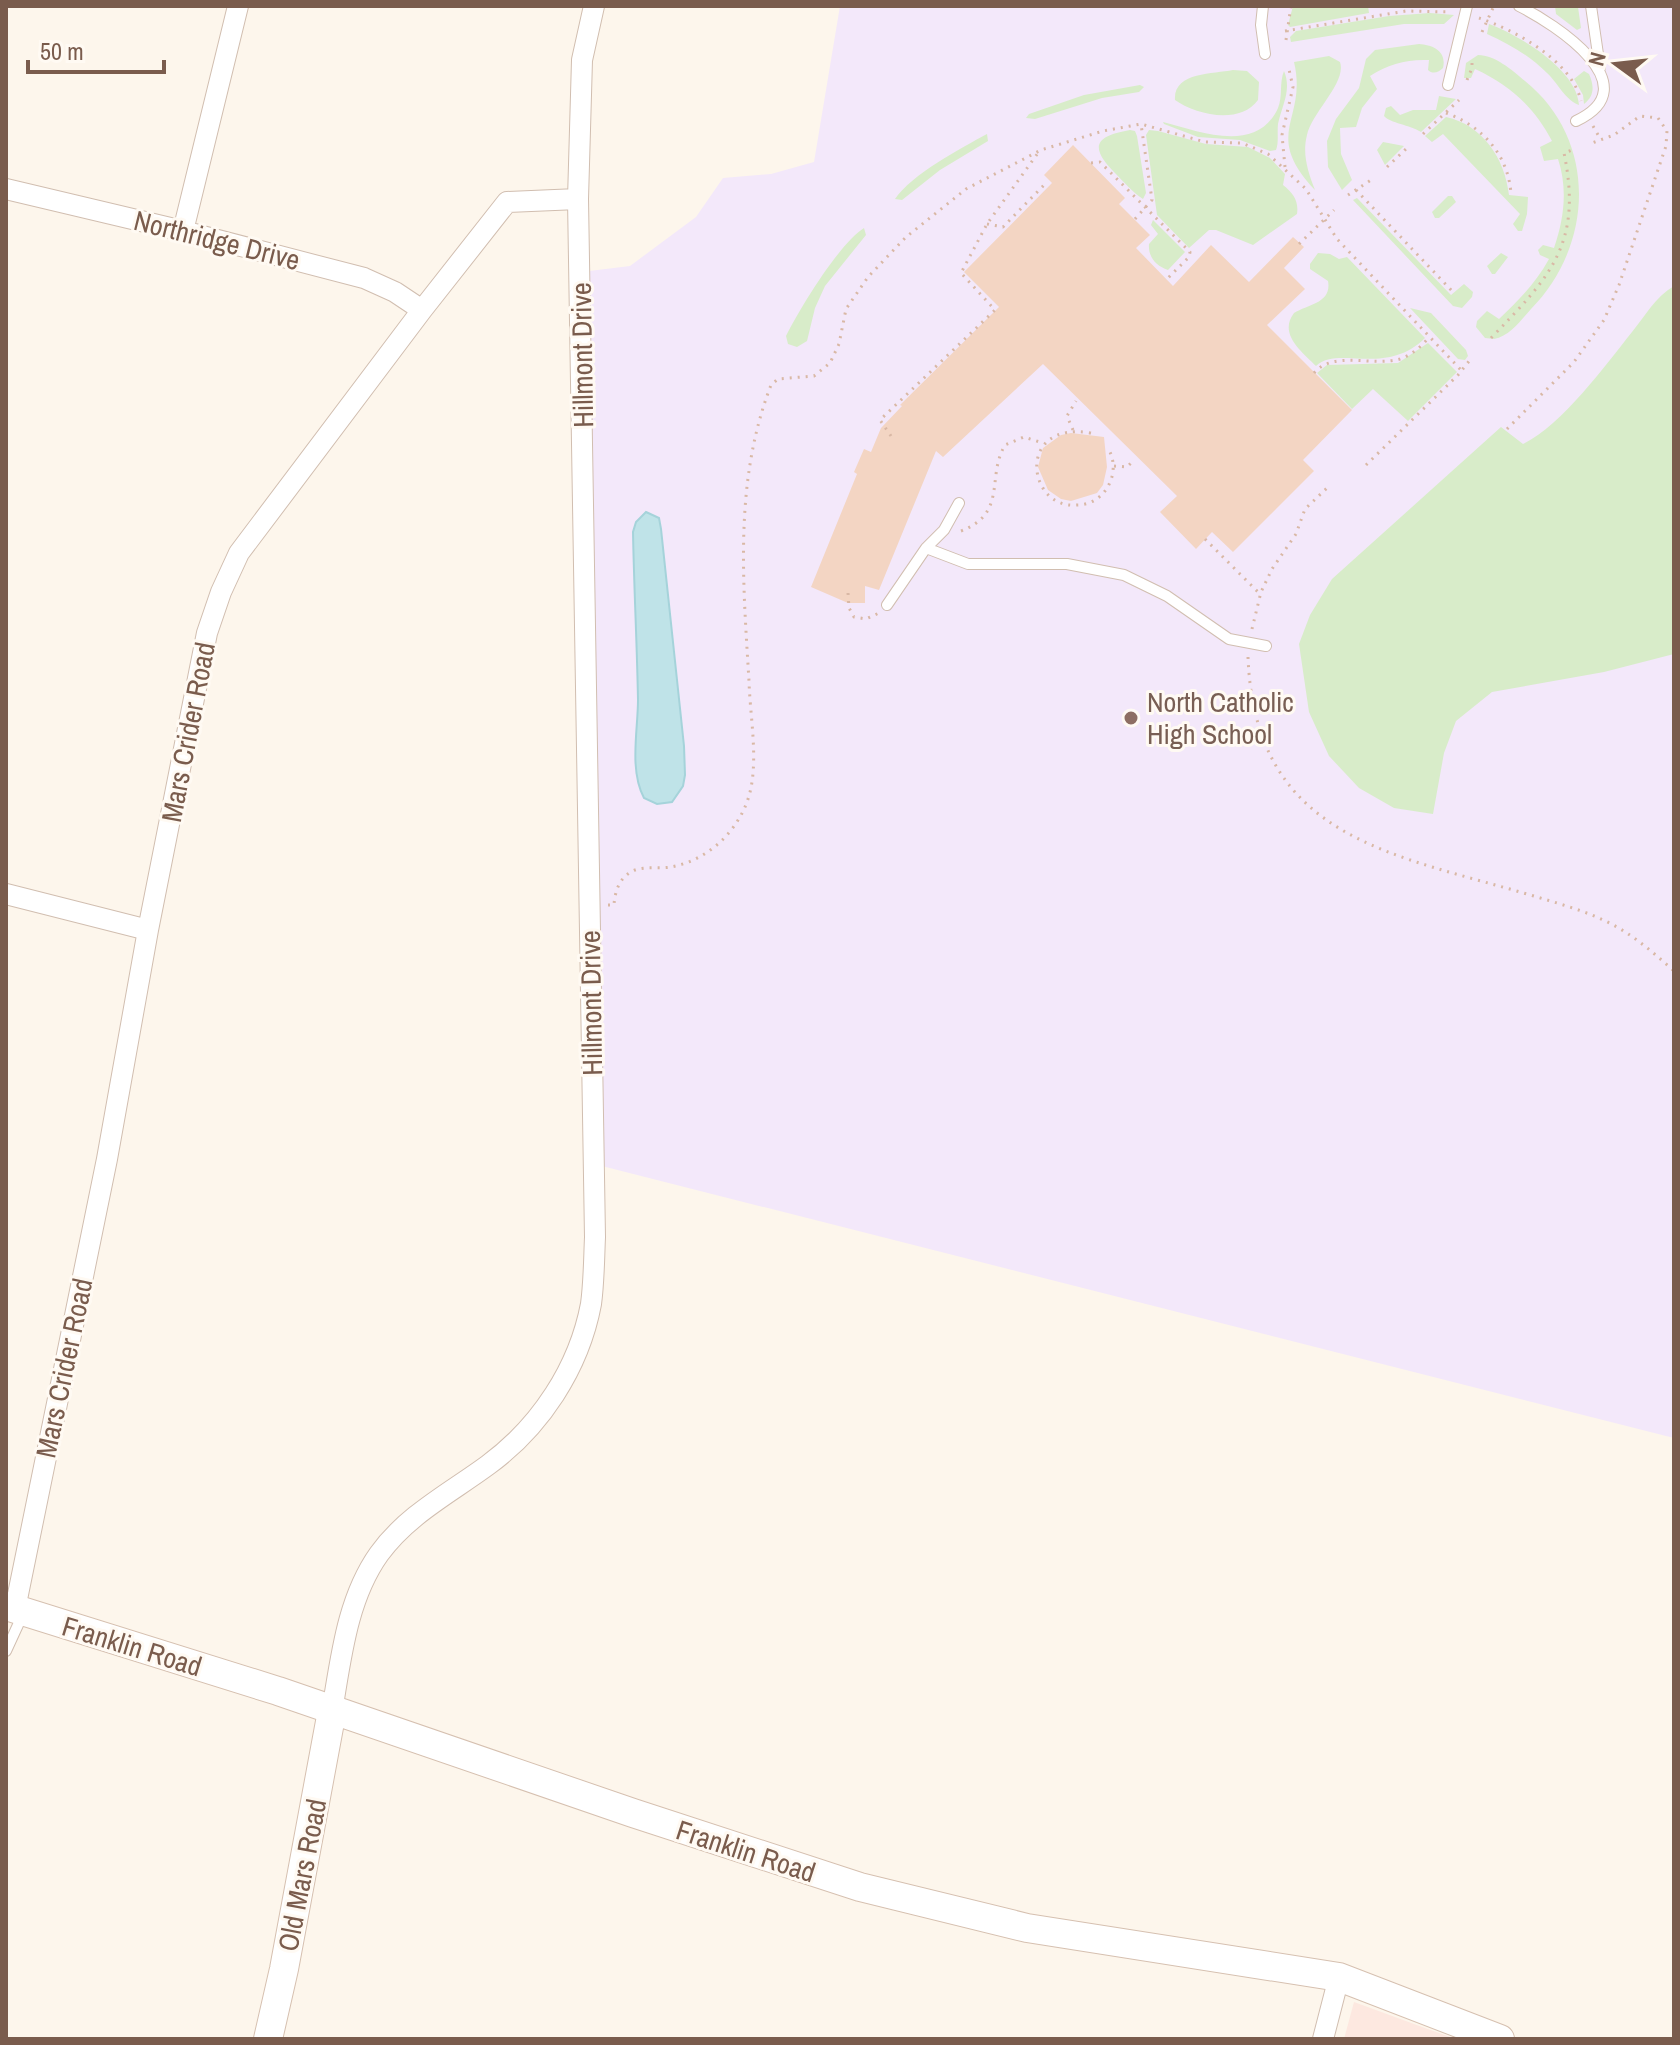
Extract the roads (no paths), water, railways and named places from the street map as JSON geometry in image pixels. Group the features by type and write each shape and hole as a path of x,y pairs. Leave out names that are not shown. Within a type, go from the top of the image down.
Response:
{"street":[{"path":"183,231 238,6"},
{"path":"578,199 582,60 594,6"},
{"name":"Northridge Drive","path":"6,189 364,278 395,292 422,310"},
{"name":"Mars Crider Road","path":"15,1609 107,1159 148,930 207,633 221,592 239,553 507,202 578,199"},
{"name":"Hillmont Drive","path":"332,1711 347,1629 361,1588 378,1555 411,1520 523,1436 563,1381 591,1304 595,1237 578,199"},
{"path":"6,894 148,930"},
{"name":"Franklin Road","path":"15,1609 332,1711 741,1850 925,1905 1027,1928 1339,1977 1473,2033 1500,2039"},
{"name":"Old Mars Road","path":"268,2039 287,1955 332,1711"},
{"path":"1323,2039 1339,1977"}],"lane":[{"path":"1263,6 1261,25 1265,54"},
{"path":"1448,85 1467,6"},
{"path":"1519,6 1580,47 1592,58 1601,74"},
{"path":"1576,121 1598,107 1602,97 1591,6"},
{"path":"887,605 926,548 941,533 959,503"},
{"path":"926,548 968,564 1067,564 1124,575 1167,596 1229,639 1266,646"},
{"path":"6,1651 15,1609"}],"water":[{"path":"646,512 659,518 661,529 684,746 683,786 672,802 657,804 644,798 639,787 635,750 638,700 633,532 636,522"}],"place":[{"name":"North Catholic High School","path":"1131,718"}]}
